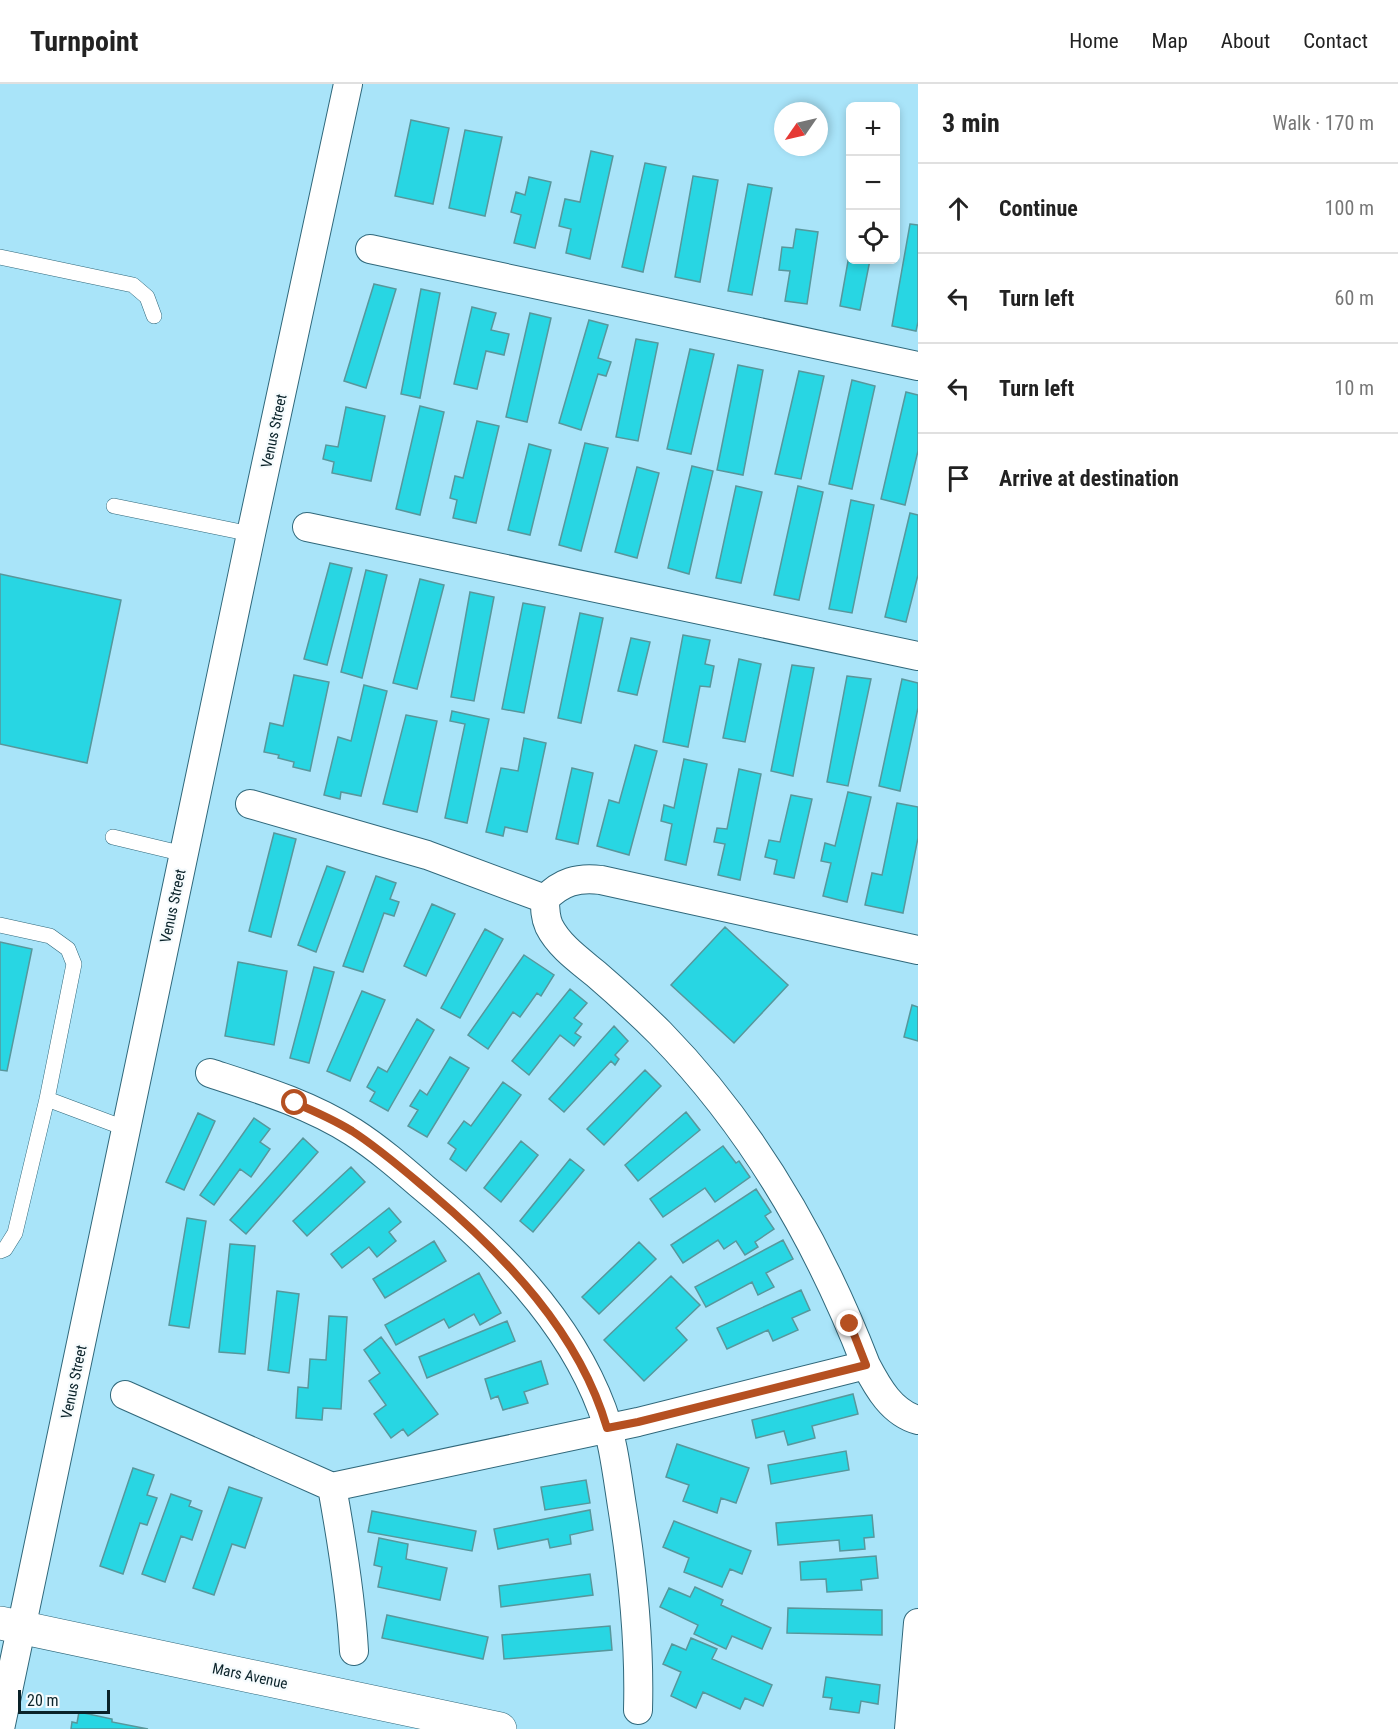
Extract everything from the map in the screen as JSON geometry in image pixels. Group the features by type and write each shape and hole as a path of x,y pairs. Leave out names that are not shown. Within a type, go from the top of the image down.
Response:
{"street":[{"name":"Venus Street","path":"0,1729 11,1625 127,1129 348,84"},
{"path":"370,249 918,366"},
{"path":"306,527 918,656"},
{"path":"250,804 427,855 545,899"},
{"path":"918,950 601,880 577,880 565,883 545,899 548,925 565,948 624,999 672,1046 716,1094 745,1132 767,1165 807,1236 843,1307 866,1365 884,1396 897,1409 918,1420"},
{"path":"210,1073 295,1103 352,1132 384,1154 476,1231 526,1286 568,1343 602,1408 616,1469 634,1587 638,1631 638,1710"},
{"path":"125,1395 332,1487 638,1422 866,1365"},
{"path":"332,1487 351,1601 354,1651"},
{"path":"909,1729 918,1623"},
{"name":"Mars Avenue","path":"11,1625 405,1714 500,1729"}],"lane":[{"path":"0,257 133,285 147,297 154,316"},
{"path":"114,506 251,534"},
{"path":"113,837 184,854"},
{"path":"0,925 50,936 69,949 74,964 15,1233 0,1251"},
{"path":"46,1099 127,1129"}],"building":[{"path":"411,120 449,128 433,204 395,196"},
{"path":"465,130 502,137 485,216 449,208"},
{"path":"591,151 613,156 590,259 566,253 571,229 559,226 565,199 580,202"},
{"path":"645,163 666,167 643,272 622,267"},
{"path":"693,176 718,180 700,282 675,277"},
{"path":"529,177 551,182 535,248 514,243 521,215 511,212 516,192 525,195"},
{"path":"748,184 772,188 752,295 728,291"},
{"path":"910,224 918,225 918,322 916,331 892,326"},
{"path":"796,229 818,232 807,304 785,301 790,271 779,270 782,247 793,248"},
{"path":"848,264 869,264 860,310 840,306"},
{"path":"374,284 396,289 366,388 344,381"},
{"path":"421,289 440,293 420,398 401,394"},
{"path":"472,307 496,313 491,330 509,334 504,355 486,351 477,389 454,384"},
{"path":"530,313 551,318 527,422 506,417"},
{"path":"589,320 608,325 598,358 611,362 606,376 598,374 581,430 559,423"},
{"path":"636,339 658,343 638,441 616,437"},
{"path":"690,349 714,354 691,454 667,449"},
{"path":"738,365 763,370 743,475 717,470"},
{"path":"799,371 824,376 801,479 775,474"},
{"path":"852,380 875,386 852,489 829,484"},
{"path":"906,392 918,395 918,451 905,505 881,499"},
{"path":"420,406 444,412 420,515 396,509"},
{"path":"346,407 385,416 371,481 332,473 334,462 323,459 326,445 338,447"},
{"path":"477,421 499,426 476,523 453,518 457,500 450,498 455,476 463,478"},
{"path":"585,443 608,448 581,551 559,545"},
{"path":"529,444 551,450 530,535 508,530"},
{"path":"692,466 713,471 689,574 668,568"},
{"path":"637,467 659,473 637,558 615,552"},
{"path":"736,486 762,492 741,583 716,578"},
{"path":"798,486 823,492 799,600 774,595"},
{"path":"851,500 874,505 852,613 829,609"},
{"path":"910,513 918,515 918,575 906,622 885,617"},
{"path":"330,563 352,568 327,665 304,659"},
{"path":"366,570 387,575 362,678 341,672"},
{"path":"0,574 121,600 87,763 0,744"},
{"path":"420,579 444,585 417,689 393,683"},
{"path":"470,592 494,597 474,701 451,697"},
{"path":"523,603 545,607 524,713 502,709"},
{"path":"580,613 603,618 581,723 558,718"},
{"path":"683,635 710,640 705,664 714,666 710,687 700,686 688,747 663,742"},
{"path":"631,638 650,642 637,695 618,691"},
{"path":"739,659 761,664 745,742 723,738"},
{"path":"792,665 814,668 793,776 771,771"},
{"path":"294,675 329,682 310,771 293,767 294,762 278,758 279,755 264,752 270,723 283,726"},
{"path":"847,676 871,679 848,786 827,782"},
{"path":"902,679 918,683 918,708 900,791 879,786"},
{"path":"364,685 387,691 361,796 341,792 340,799 324,795 338,737 351,741"},
{"path":"452,711 489,719 467,823 445,818 465,724 450,721"},
{"path":"406,715 437,721 417,812 383,804"},
{"path":"524,738 546,743 527,832 505,827 503,836 486,832 501,768 518,771"},
{"path":"635,745 657,751 629,855 597,846 609,800 619,803"},
{"path":"684,759 707,764 686,865 665,860 672,824 661,821 664,805 674,808"},
{"path":"572,768 593,773 578,844 556,839"},
{"path":"739,769 761,774 740,880 718,875 725,844 714,842 717,828 727,829"},
{"path":"848,792 871,797 847,902 823,896 831,863 821,861 825,843 835,846"},
{"path":"791,795 812,799 794,878 774,874 777,860 765,857 769,840 780,842"},
{"path":"897,803 918,807 918,838 903,913 865,905 872,873 882,875"},
{"path":"274,833 296,839 271,937 249,931"},
{"path":"327,866 345,872 316,952 298,945"},
{"path":"376,876 396,883 390,899 399,902 394,916 384,913 363,972 343,966"},
{"path":"432,904 455,914 426,976 404,966"},
{"path":"725,927 788,985 734,1043 671,985"},
{"path":"485,929 503,939 460,1018 441,1008"},
{"path":"0,942 32,949 7,1071 0,1070"},
{"path":"524,955 554,975 541,996 537,993 520,1017 513,1012 488,1049 468,1035"},
{"path":"238,962 287,971 274,1045 225,1036"},
{"path":"314,967 334,972 309,1063 290,1058"},
{"path":"570,989 587,1003 574,1018 582,1024 575,1033 581,1037 574,1046 560,1035 529,1075 512,1061"},
{"path":"362,991 385,1000 350,1081 327,1071"},
{"path":"912,1005 918,1007 918,1041 904,1037"},
{"path":"417,1019 434,1030 388,1111 370,1101 375,1092 367,1087 378,1067 387,1072"},
{"path":"614,1026 628,1041 615,1055 619,1059 615,1065 611,1061 564,1112 549,1099"},
{"path":"450,1057 469,1068 427,1137 408,1126 418,1110 410,1106 420,1090 427,1095"},
{"path":"645,1070 661,1086 604,1145 587,1129"},
{"path":"503,1082 521,1095 466,1171 450,1159 456,1149 448,1143 464,1121 471,1126"},
{"path":"686,1112 700,1130 638,1181 625,1165"},
{"path":"198,1113 215,1121 184,1190 166,1182"},
{"path":"254,1118 270,1129 260,1142 270,1149 251,1177 240,1169 214,1205 200,1195"},
{"path":"303,1138 318,1152 246,1234 230,1220"},
{"path":"521,1141 538,1155 501,1202 484,1188"},
{"path":"723,1146 736,1163 739,1161 750,1177 715,1202 705,1188 663,1217 650,1199"},
{"path":"570,1159 584,1170 533,1232 520,1221"},
{"path":"351,1167 365,1182 307,1236 293,1221"},
{"path":"756,1189 771,1212 765,1216 774,1229 755,1242 758,1247 745,1255 736,1241 724,1249 718,1240 683,1263 671,1245"},
{"path":"389,1208 401,1222 389,1232 396,1241 377,1257 369,1247 342,1268 331,1254"},
{"path":"187,1218 206,1221 189,1328 169,1325"},
{"path":"783,1240 793,1259 766,1273 774,1287 758,1295 752,1282 706,1307 695,1287"},
{"path":"434,1241 446,1261 385,1298 373,1279"},
{"path":"639,1242 656,1259 599,1314 582,1297"},
{"path":"230,1244 255,1246 245,1354 219,1352"},
{"path":"479,1273 501,1313 480,1325 474,1314 449,1328 444,1319 396,1345 385,1325"},
{"path":"671,1276 700,1305 676,1328 687,1340 644,1381 604,1340"},
{"path":"801,1290 810,1310 792,1318 798,1330 773,1341 768,1330 727,1349 717,1328"},
{"path":"277,1291 299,1294 289,1373 268,1370"},
{"path":"329,1316 347,1317 341,1409 323,1408 322,1420 296,1418 298,1387 308,1388 310,1359 326,1360"},
{"path":"507,1321 515,1341 427,1378 419,1357"},
{"path":"381,1337 438,1414 408,1436 403,1429 391,1438 374,1414 386,1405 369,1381 380,1373 364,1350"},
{"path":"541,1361 548,1384 524,1392 528,1403 503,1410 498,1396 491,1399 485,1379"},
{"path":"853,1394 858,1414 812,1426 815,1438 788,1445 784,1431 756,1438 752,1420"},
{"path":"677,1444 749,1468 736,1503 721,1498 717,1513 683,1501 689,1485 666,1477"},
{"path":"846,1451 849,1470 771,1484 768,1465"},
{"path":"133,1468 154,1475 147,1495 157,1498 147,1525 140,1523 123,1574 100,1566"},
{"path":"586,1480 590,1503 545,1510 541,1487"},
{"path":"229,1487 262,1498 245,1548 232,1544 214,1595 193,1588"},
{"path":"171,1494 191,1501 189,1506 202,1511 192,1540 181,1536 165,1582 142,1574"},
{"path":"590,1510 593,1530 570,1535 571,1544 550,1548 548,1539 498,1549 494,1529"},
{"path":"372,1511 476,1531 472,1551 368,1532"},
{"path":"872,1515 874,1537 864,1538 865,1549 840,1551 839,1540 778,1545 776,1523"},
{"path":"674,1521 751,1551 742,1574 730,1569 722,1587 684,1572 689,1558 663,1547"},
{"path":"379,1538 408,1544 406,1559 447,1568 440,1600 378,1587 382,1567 374,1565"},
{"path":"876,1556 878,1578 861,1580 862,1590 827,1592 826,1579 801,1580 800,1562"},
{"path":"590,1574 593,1595 501,1607 499,1586"},
{"path":"695,1587 723,1600 721,1605 771,1628 762,1649 732,1636 726,1649 694,1634 698,1625 660,1607 669,1588 690,1597"},
{"path":"788,1608 882,1610 882,1635 787,1633"},
{"path":"387,1615 488,1637 483,1659 382,1638"},
{"path":"610,1626 612,1650 504,1659 502,1635"},
{"path":"691,1638 717,1649 712,1659 772,1685 763,1706 745,1698 740,1709 703,1692 696,1708 671,1696 681,1672 663,1664 672,1644 686,1650"},
{"path":"826,1677 880,1685 878,1704 861,1701 859,1713 830,1709 832,1698 823,1697"},
{"path":"79,1712 112,1719 112,1722 148,1729 71,1729 72,1722 77,1723"}],"route":[{"path":"295,1103 352,1132 384,1154 476,1231 503,1258 549,1315 568,1343 602,1408 607,1428 866,1365 850,1324"}]}
